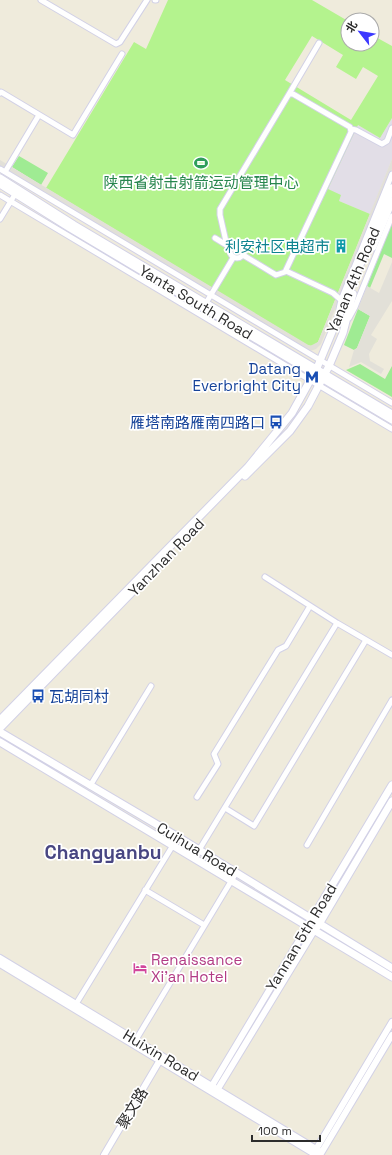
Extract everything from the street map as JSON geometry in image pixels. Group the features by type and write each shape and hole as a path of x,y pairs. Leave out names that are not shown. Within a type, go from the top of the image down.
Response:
{"main road":[{"name":"Yanta South Road","path":"0,178 70,228 316,371"},
{"name":"Yanta South Road","path":"0,184 17,191 206,302 316,371 323,380 392,420"},
{"name":"Yanan 4th Road","path":"316,371 392,188"},
{"name":"Yanan 4th Road","path":"323,380 346,322 351,300 392,201"},
{"name":"Yanzhan Road","path":"0,720 248,467 292,413 316,371"},
{"name":"Yanta South Road","path":"323,380 392,414"},
{"name":"Yanzhan Road","path":"0,728 205,516 281,441 299,420 323,380"},
{"name":"Cuihua Road","path":"0,732 178,837 392,968"},
{"name":"Cuihua Road","path":"0,742 392,977"},
{"name":"Yannan 5th Road","path":"307,927 392,785"},
{"name":"Yannan 5th Road","path":"314,931 392,801"}],"street":[{"path":"41,0 115,44 120,42 147,0"},
{"path":"233,258 230,253 220,215 220,209 319,44"},
{"path":"0,93 1,92 73,135 122,54"},
{"path":"289,94 293,94 351,129 356,130 382,144 387,141 392,128"},
{"path":"39,115 2,170 392,403"},
{"path":"243,255 276,275 282,274 286,271 351,129"},
{"path":"337,318 341,300 392,174"},
{"path":"0,219 17,191"},
{"path":"0,195 310,381 323,380 392,429"},
{"path":"346,322 355,307 392,216"},
{"path":"215,238 229,247"},
{"path":"229,247 241,245 244,250 243,255"},
{"path":"233,258 239,258 243,255"},
{"path":"206,302 233,258"},
{"path":"286,271 333,293 341,300"},
{"path":"266,577 337,623 392,655"},
{"path":"197,797 218,764 214,754 278,650 286,646 310,606"},
{"path":"199,850 337,623"},
{"path":"225,808 254,826 366,640"},
{"path":"90,786 151,686"},
{"path":"307,845 392,700"},
{"path":"76,1004 178,837"},
{"path":"134,1042 236,873"},
{"path":"146,890 204,925"},
{"name":"Yannan 5th Road","path":"210,1088 307,927"},
{"name":"Yannan 5th Road","path":"217,1092 314,931"},
{"name":"Huixin Road","path":"0,958 76,1004 160,1060 217,1092 317,1153"},
{"name":"Huixin Road","path":"0,964 210,1088"},
{"path":"317,1153 392,1022"},
{"path":"317,1153 392,1035"},
{"name":"聚文路","path":"104,1155 160,1060"}],"shaded area":[{"path":"392,118 392,159 370,214 339,201 328,189 358,125 380,138"},
{"path":"392,159 392,169 321,344 316,349 310,351 0,166 0,160 310,346 318,342"},
{"path":"392,262 392,301 371,335 377,339 369,354 370,361 384,369 381,374 361,362 349,367 354,350 357,348 370,316 358,309 367,286 379,293"}],"green space":[{"name":"陕西省射击射箭运动管理中心","path":"168,0 312,0 340,16 340,52 380,52 380,39 392,46 392,118 380,138 358,125 328,189 341,195 339,201 370,214 318,342 313,346 307,345 46,188 134,42 146,49","holes":["312,36 343,55 336,67 356,79 363,67 378,76 351,120 285,80"]},
{"path":"19,156 48,173 41,185 12,167"},
{"path":"392,223 392,258 384,254 370,288 367,286"},
{"path":"358,309 370,316 357,348 354,350 344,345"},
{"path":"360,364 385,379 392,366 392,397 346,370"}],"place":[{"name":"陕西省射击射箭运动管理中心","path":"201,163"},
{"name":"利安社区电超市","path":"341,246"},
{"name":"Datang Everbright City","path":"312,377"},
{"name":"雁塔南路雁南四路口","path":"276,422"},
{"name":"瓦胡同村","path":"38,696"},
{"name":"Renaissance Xi'an Hotel","path":"140,968"}],"district":[{"name":"Changyanbu","path":"103,852"}]}
